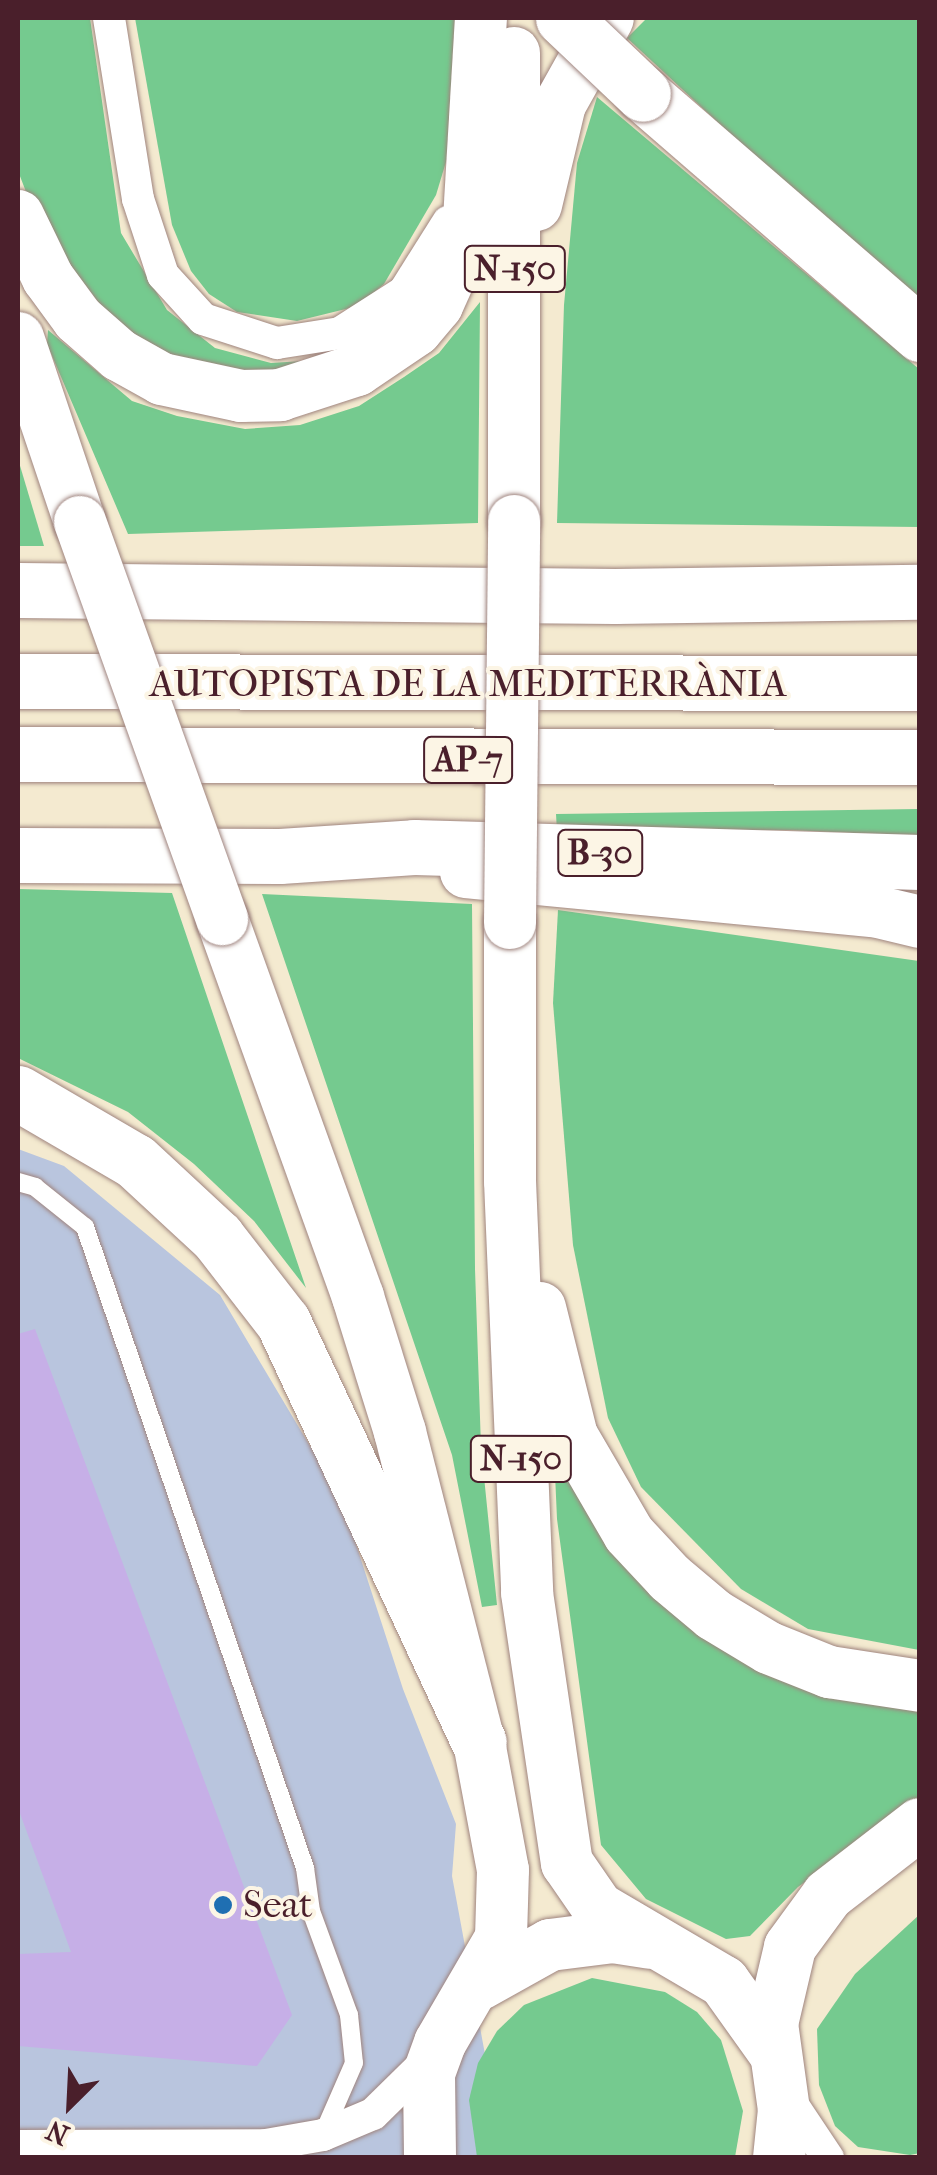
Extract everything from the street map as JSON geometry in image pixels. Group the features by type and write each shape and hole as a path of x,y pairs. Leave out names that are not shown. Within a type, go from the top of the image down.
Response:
{"highway":[{"path":"564,18 643,94 920,334"},
{"path":"615,596 920,562"},
{"path":"18,590 615,596 920,592"},
{"name":"AUTOPISTA DE LA MEDITERRÀNIA","path":"18,680 920,683"},
{"name":"AUTOPISTA DE LA MEDITERRÀNIA","path":"18,754 920,757"},
{"name":"B-30","path":"18,856 280,856 414,847 920,862"},
{"path":"18,1093 135,1161 217,1238 284,1322 479,1742"}],"main road":[{"path":"18,216 48,278 78,319 118,355 162,379 222,394 280,395 317,385 388,353 416,330 453,275 475,196 481,18"},
{"name":"N-150","path":"514,18 510,1181 527,1593 567,1863 598,1908 724,1982 778,2070"},
{"path":"515,320 560,104 608,18"},
{"name":"N-150","path":"18,338 80,522 358,1297 479,1742 506,1904 501,1938 480,1984 440,2043 426,2100 430,2158"},
{"path":"280,856 874,911 920,922"},
{"path":"510,1181 572,1436 629,1534 714,1616 769,1648 829,1672 920,1686"},
{"path":"779,2158 774,1997 807,1920 856,1870 920,1824"},
{"name":"N-150","path":"480,1984 520,1958 581,1938 660,1945"}],"street":[{"path":"109,18 138,199 163,275 202,319 277,343 340,332 375,316 431,256 460,195 480,69"},
{"path":"18,2146 266,2145 323,2135 398,2096 440,2043"},
{"path":"778,2070 828,2158"}],"lane":[{"path":"18,1182 36,1188 85,1228 306,1868 312,1912 349,2015 354,2063 323,2135"}],"shaded area":[{"path":"18,1149 64,1166 220,1295 341,1498 403,1689 456,1824 452,1876 504,2157 18,2158"}],"green space":[{"path":"18,18 90,18 121,233 167,310 215,348 271,363 303,361 253,381 128,341 38,223 18,171"},
{"path":"135,18 464,18 452,142 436,195 384,284 358,306 297,321 237,312 209,294 191,271 172,225"},
{"path":"647,18 919,18 919,299 851,246 627,38"},
{"path":"597,97 919,369 919,527 557,523 564,305 577,163"},
{"path":"480,302 478,523 128,534 47,344 48,330 132,401 177,416 245,429 300,425 359,406 404,377 439,353"},
{"path":"18,459 44,546 18,546"},
{"path":"919,809 919,836 789,830 557,832 556,814"},
{"path":"18,889 172,893 306,1288 254,1221 194,1164 128,1112 18,1058"},
{"path":"262,894 472,904 475,1269 481,1447 497,1605 482,1607 452,1455"},
{"path":"558,910 919,961 919,1650 808,1629 741,1589 641,1487 608,1418 573,1245 553,1003"},
{"path":"567,1471 595,1516 919,1707 919,1798 798,1887 750,1936 726,1939 646,1899 601,1845 557,1519 555,1474"},
{"path":"919,1915 920,2153 910,2155 858,2147 835,2126 819,2085 817,2029 855,1974"},
{"path":"592,1978 665,1992 697,2012 721,2040 743,2111 735,2157 477,2157 469,2100 478,2063 497,2031 524,2005"}],"building":[{"path":"35,1329 292,2015 257,2066 18,2046 18,1954 71,1952 18,1808 18,1334"}],"place":[{"name":"Seat","path":"223,1905"}]}
